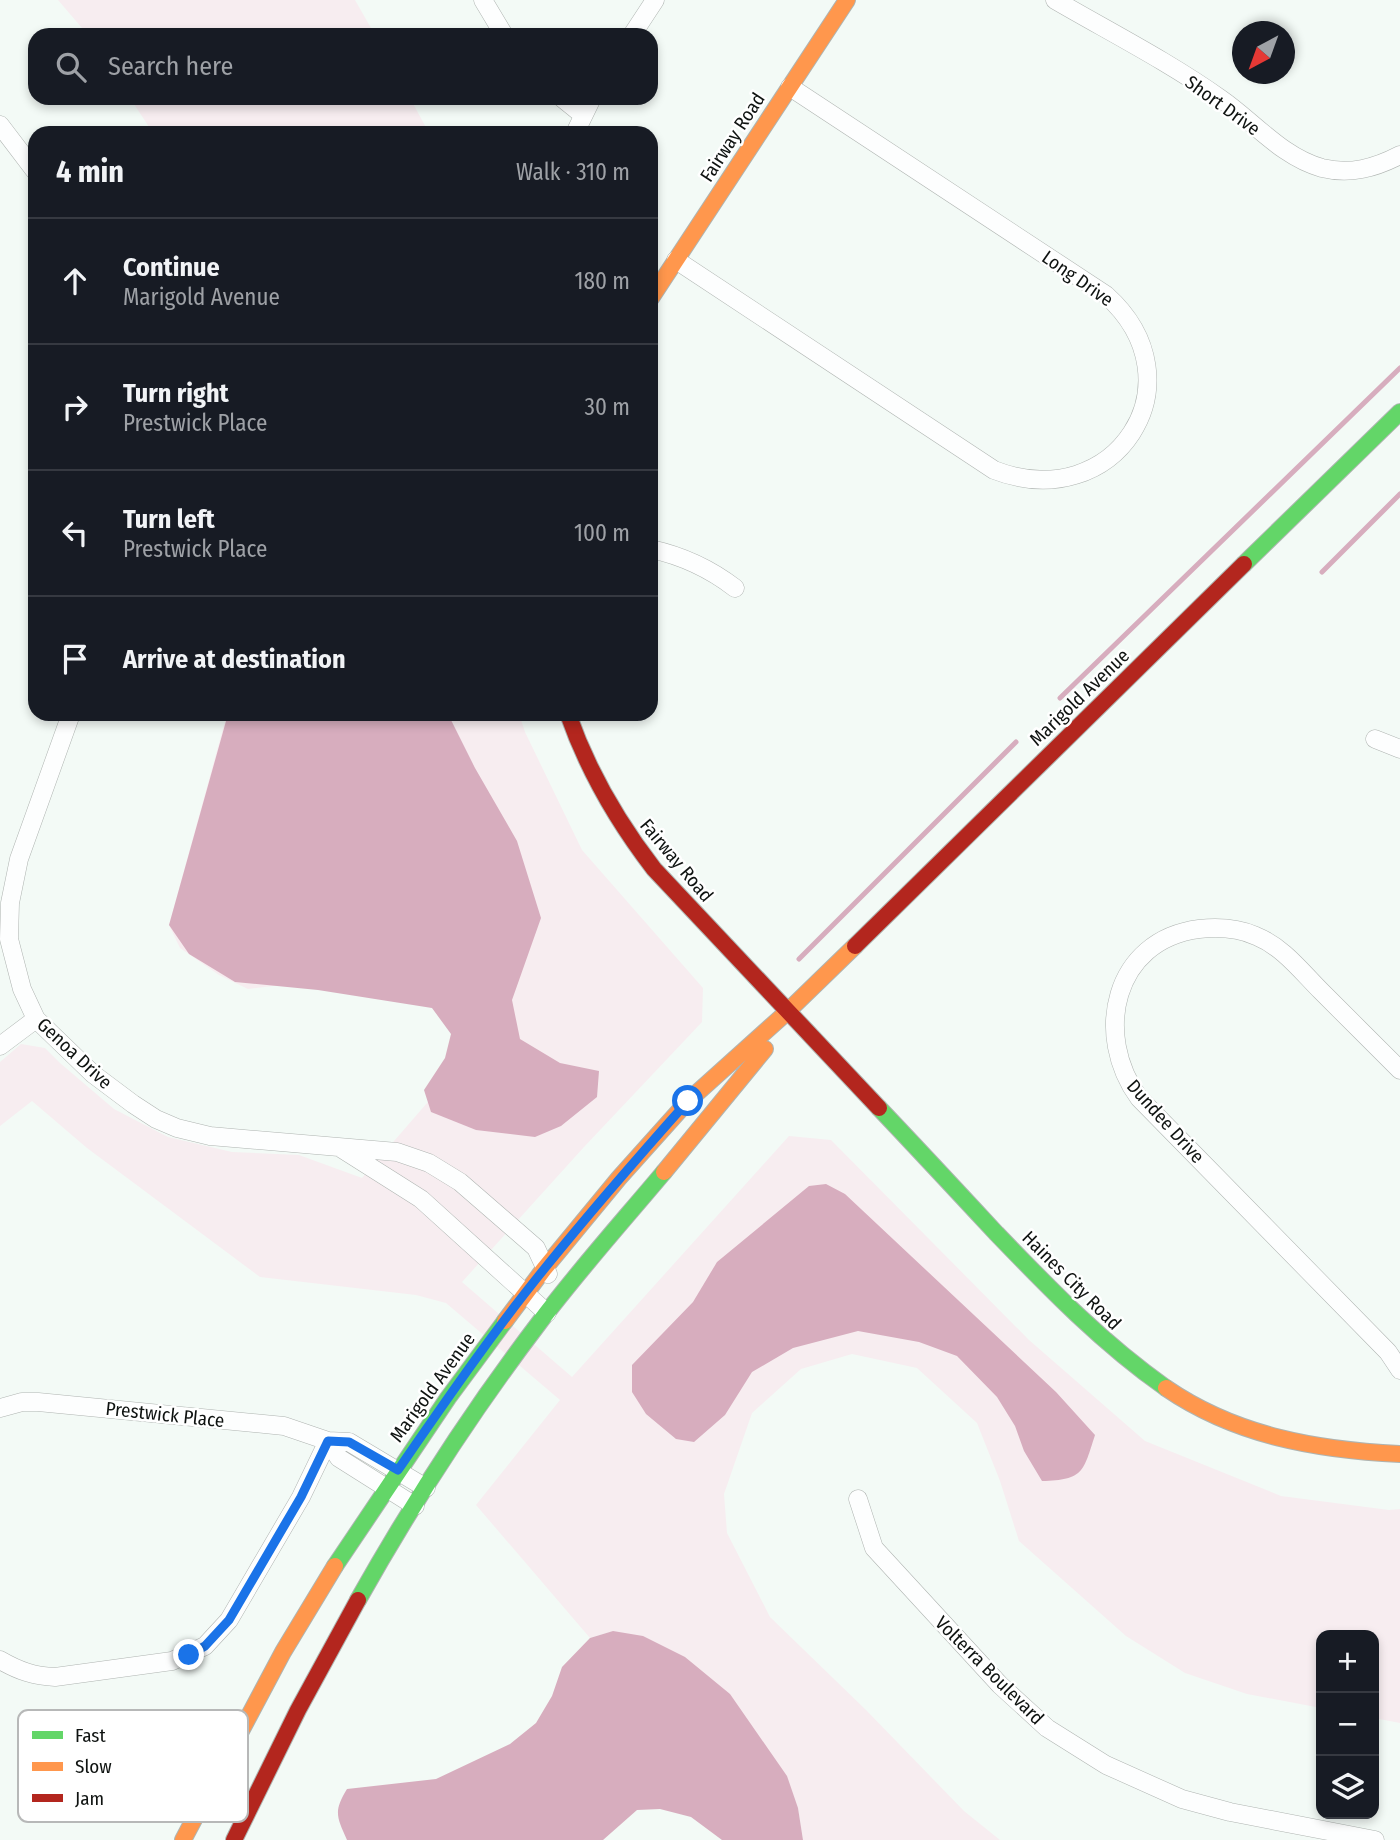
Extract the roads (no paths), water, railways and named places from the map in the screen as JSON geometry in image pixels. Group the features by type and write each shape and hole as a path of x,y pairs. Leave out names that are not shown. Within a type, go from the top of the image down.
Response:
{"main road":[{"name":"Fairway Road","path":"658,287 847,0"},
{"name":"Marigold Avenue","path":"248,1718 283,1652 386,1487 447,1398 544,1269 620,1178 688,1101 787,1012 1400,412"},
{"name":"Fairway Road","path":"570,721 595,782 634,845 676,894 787,1012"},
{"name":"Marigold Avenue","path":"248,1812 348,1618 426,1488 526,1340 766,1048 787,1012"},
{"name":"Haines City Road","path":"787,1012 1055,1296 1103,1343 1144,1375 1213,1415 1265,1434 1343,1451 1400,1454"},
{"name":"Marigold Avenue","path":"183,1840 193,1822"},
{"name":"Marigold Avenue","path":"234,1840 243,1822"}],"street":[{"path":"483,0 500,28"},
{"path":"637,28 655,0"},
{"name":"Short Drive","path":"1055,0 1207,89 1282,148 1309,163 1322,168 1349,171 1375,166 1400,155"},
{"name":"Long Drive","path":"676,260 995,470 1018,478 1044,481 1077,475 1107,459 1131,435 1144,407 1147,376 1142,345 1136,330 1118,305 1095,287 790,87"},
{"path":"570,105 583,116"},
{"path":"578,126 588,105"},
{"path":"0,125 28,162"},
{"path":"658,551 688,559 713,571 736,588"},
{"name":"Genoa Drive","path":"68,721 19,859 10,903 9,939 22,989 36,1019 93,1074 133,1104 167,1124 210,1136 397,1152 429,1163 460,1182 536,1248 544,1269 561,1295"},
{"path":"1375,739 1400,750"},
{"name":"Dundee Drive","path":"1400,1070 1283,953 1256,936 1240,931 1224,928 1192,930 1149,951 1128,975 1115,1012 1116,1051 1125,1076 1139,1098 1388,1352 1400,1370"},
{"path":"0,1046 36,1019"},
{"name":"Genoa Drive","path":"336,1146 421,1199 547,1313"},
{"name":"Prestwick Place","path":"0,1408 22,1402 38,1402 142,1410 284,1426 328,1441 349,1442 426,1488"},
{"path":"0,1660 27,1673 55,1677 172,1661 205,1646 229,1620 301,1497 328,1441"},
{"name":"Prestwick Place","path":"328,1441 339,1458 415,1506"},
{"name":"Volterra Boulevard","path":"858,1499 874,1548 1000,1685 1048,1728 1105,1765 1182,1799 1230,1812 1375,1840"}],"waterway":[{"path":"1060,698 1400,368"},
{"path":"1322,572 1400,494"},
{"path":"799,959 1016,742"}]}
